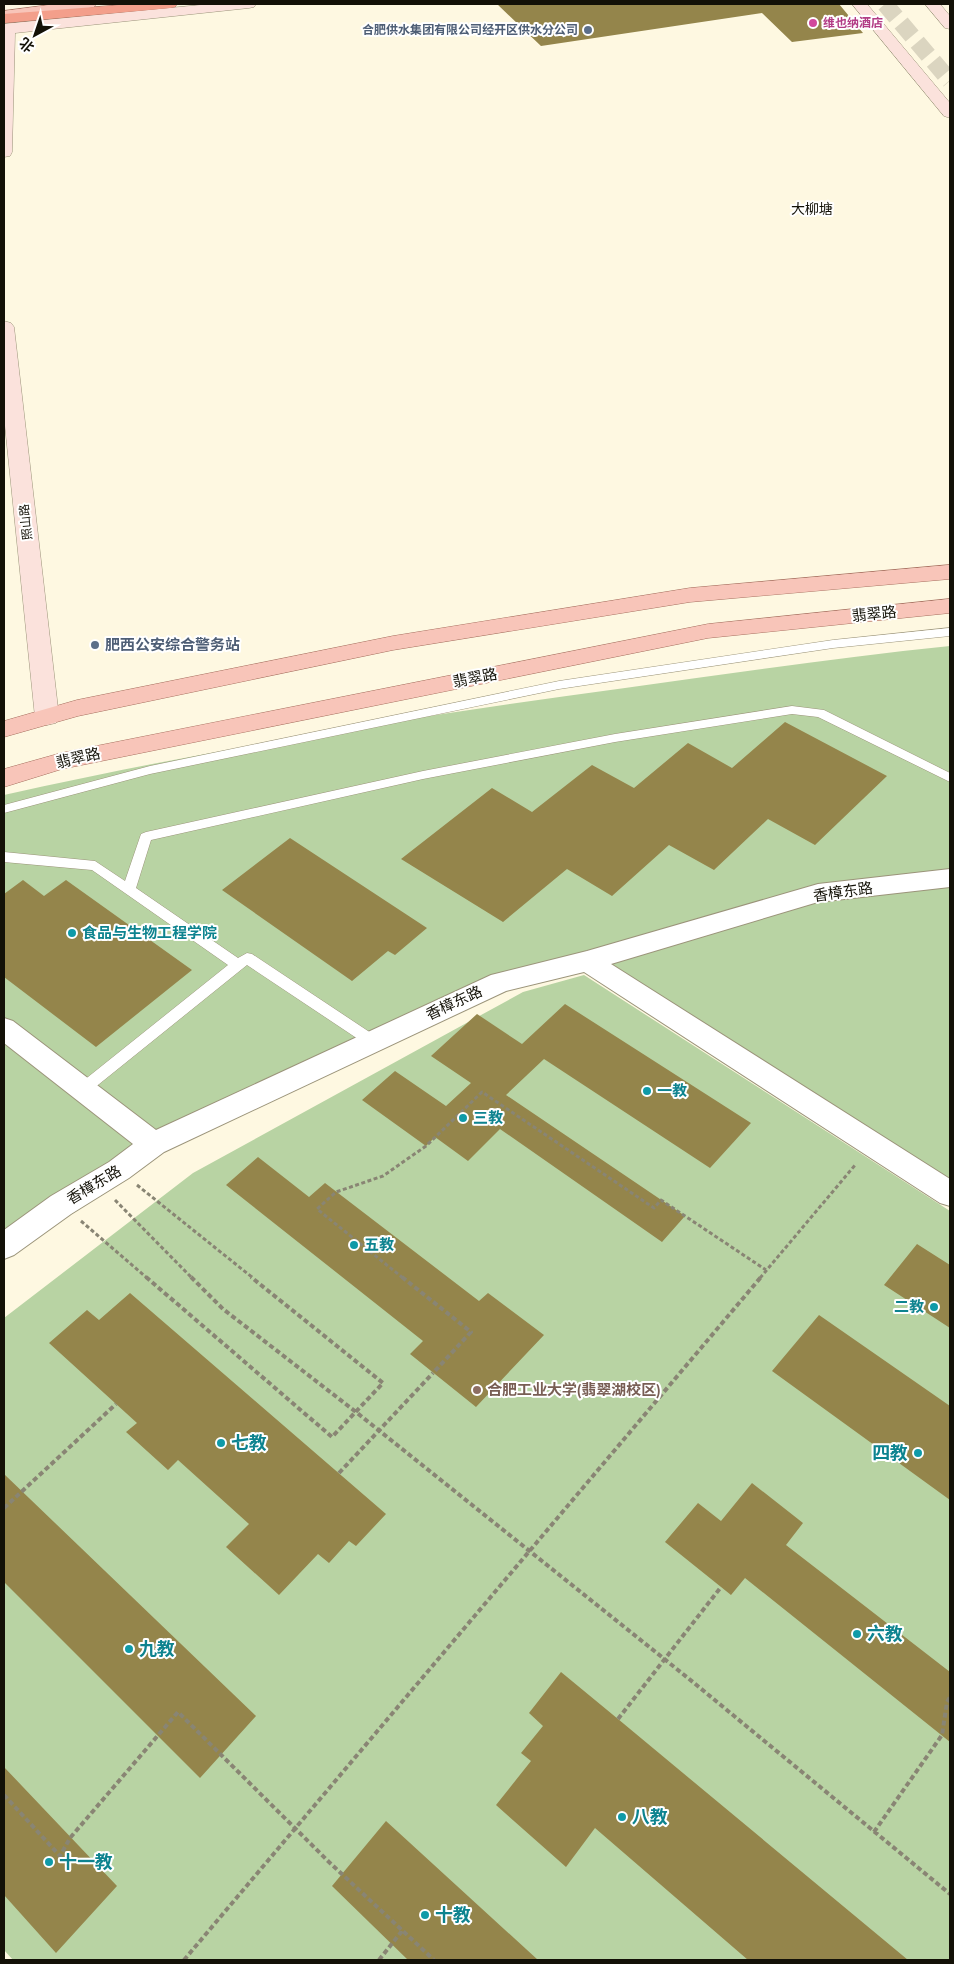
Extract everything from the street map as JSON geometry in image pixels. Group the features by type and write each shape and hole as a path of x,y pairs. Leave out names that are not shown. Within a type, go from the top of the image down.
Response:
{"highway":[{"path":"4,8 36,4"},
{"path":"5,23 170,4"}],"main road":[{"path":"5,23 89,4"},
{"path":"4,729 77,708 393,643 690,596 950,572"},
{"name":"翡翠路","path":"4,778 61,761 708,631 950,606"}],"street":[{"path":"4,152 5,23 113,19 249,4"},
{"path":"859,4 950,113"},
{"path":"932,4 950,25"},
{"name":"照山路","path":"4,327 48,717"},
{"name":"香樟东路","path":"4,1246 61,1205 109,1176 154,1144 500,982 587,961 818,893 950,878"},
{"path":"587,961 950,1194"},
{"path":"4,1028 154,1144"}],"lane":[{"path":"4,810 150,770 559,684 833,644 950,632"},
{"path":"129,890 146,837 423,775 615,738 792,710 820,714 950,778"},
{"path":"4,857 95,866 238,965"},
{"path":"83,1089 247,958 372,1042"}],"path":[{"path":"339,1473 471,1332 317,1209 336,1192 383,1176 426,1146 482,1092 654,1208 661,1200 766,1270"},
{"path":"184,1960 858,1162"},
{"path":"61,1205 332,1437 383,1383 109,1176"},
{"path":"109,1176 223,1310 356,1412 688,1678 950,1894"},
{"path":"4,1508 116,1404"},
{"path":"618,1719 721,1587"},
{"path":"874,1832 942,1735 947,1702 950,1697"},
{"path":"4,1795 60,1856 70,1838 178,1712 434,1960"},
{"path":"379,1960 402,1931"}],"green space":[{"path":"950,646 950,878 850,890 950,881 950,1194 587,961 499,982 155,1142 4,1026 4,795 236,748 391,722 747,671"},
{"name":"合肥工业大学(翡翠湖校区)","path":"584,975 950,1211 950,1960 13,1960 4,1950 4,1318 193,1173 523,992"},
{"path":"4,1029 151,1143 60,1204 4,1245"}],"building":[{"name":"合肥供水集团有限公司经开区供水分公司","path":"497,4 839,4 863,33 792,42 762,13 541,46"},
{"path":"785,722 887,776 815,845 768,819 714,870 669,845 612,896 567,869 503,922 401,859 492,788 532,812 592,765 634,788 688,743 732,768"},
{"path":"290,838 427,928 395,955 388,951 352,981 222,890"},
{"name":"食品与生物工程学院","path":"23,880 44,896 66,880 192,970 96,1047 4,977 4,894"},
{"path":"565,1004 751,1123 710,1168 544,1059 506,1095 685,1216 662,1242 500,1129 468,1161 435,1137 426,1146 362,1100 395,1071 446,1106 471,1083 431,1056 477,1014 522,1044"},
{"name":"五教","path":"258,1157 309,1197 325,1183 479,1301 488,1293 544,1335 476,1407 410,1354 423,1341 226,1185"},
{"name":"二教","path":"917,1244 950,1265 950,1328 884,1285"},
{"name":"七教","path":"130,1293 386,1514 356,1546 349,1541 329,1563 318,1554 279,1595 226,1547 249,1524 178,1460 168,1470 126,1432 137,1423 49,1343 87,1310 99,1320"},
{"name":"四教","path":"819,1315 950,1406 950,1500 772,1371"},
{"name":"九教","path":"4,1474 256,1716 200,1778 4,1582"},
{"name":"六教","path":"752,1483 803,1523 786,1545 950,1672 950,1742 745,1578 731,1595 665,1542 698,1503 721,1521"},
{"name":"八教","path":"561,1672 908,1960 748,1960 595,1828 566,1867 496,1805 531,1761 521,1753 543,1726 529,1713"},
{"name":"十一教","path":"4,1767 117,1886 56,1953 4,1895"},
{"name":"十教","path":"386,1821 538,1960 408,1960 332,1886"}],"tunnel":[{"path":"885,4 950,81"}],"place":[{"name":"维也纳酒店","path":"813,23"},
{"name":"合肥供水集团有限公司经开区供水分公司","path":"588,30"},
{"name":"肥西公安综合警务站","path":"95,645"},
{"name":"食品与生物工程学院","path":"72,933"},
{"name":"一教","path":"647,1091"},
{"name":"三教","path":"463,1118"},
{"name":"五教","path":"354,1245"},
{"name":"二教","path":"934,1307"},
{"name":"合肥工业大学(翡翠湖校区)","path":"477,1390"},
{"name":"七教","path":"221,1443"},
{"name":"四教","path":"918,1453"},
{"name":"六教","path":"857,1634"},
{"name":"九教","path":"129,1649"},
{"name":"八教","path":"622,1817"},
{"name":"十一教","path":"49,1862"},
{"name":"十教","path":"425,1915"}],"district":[{"name":"大柳塘","path":"812,209"}]}
